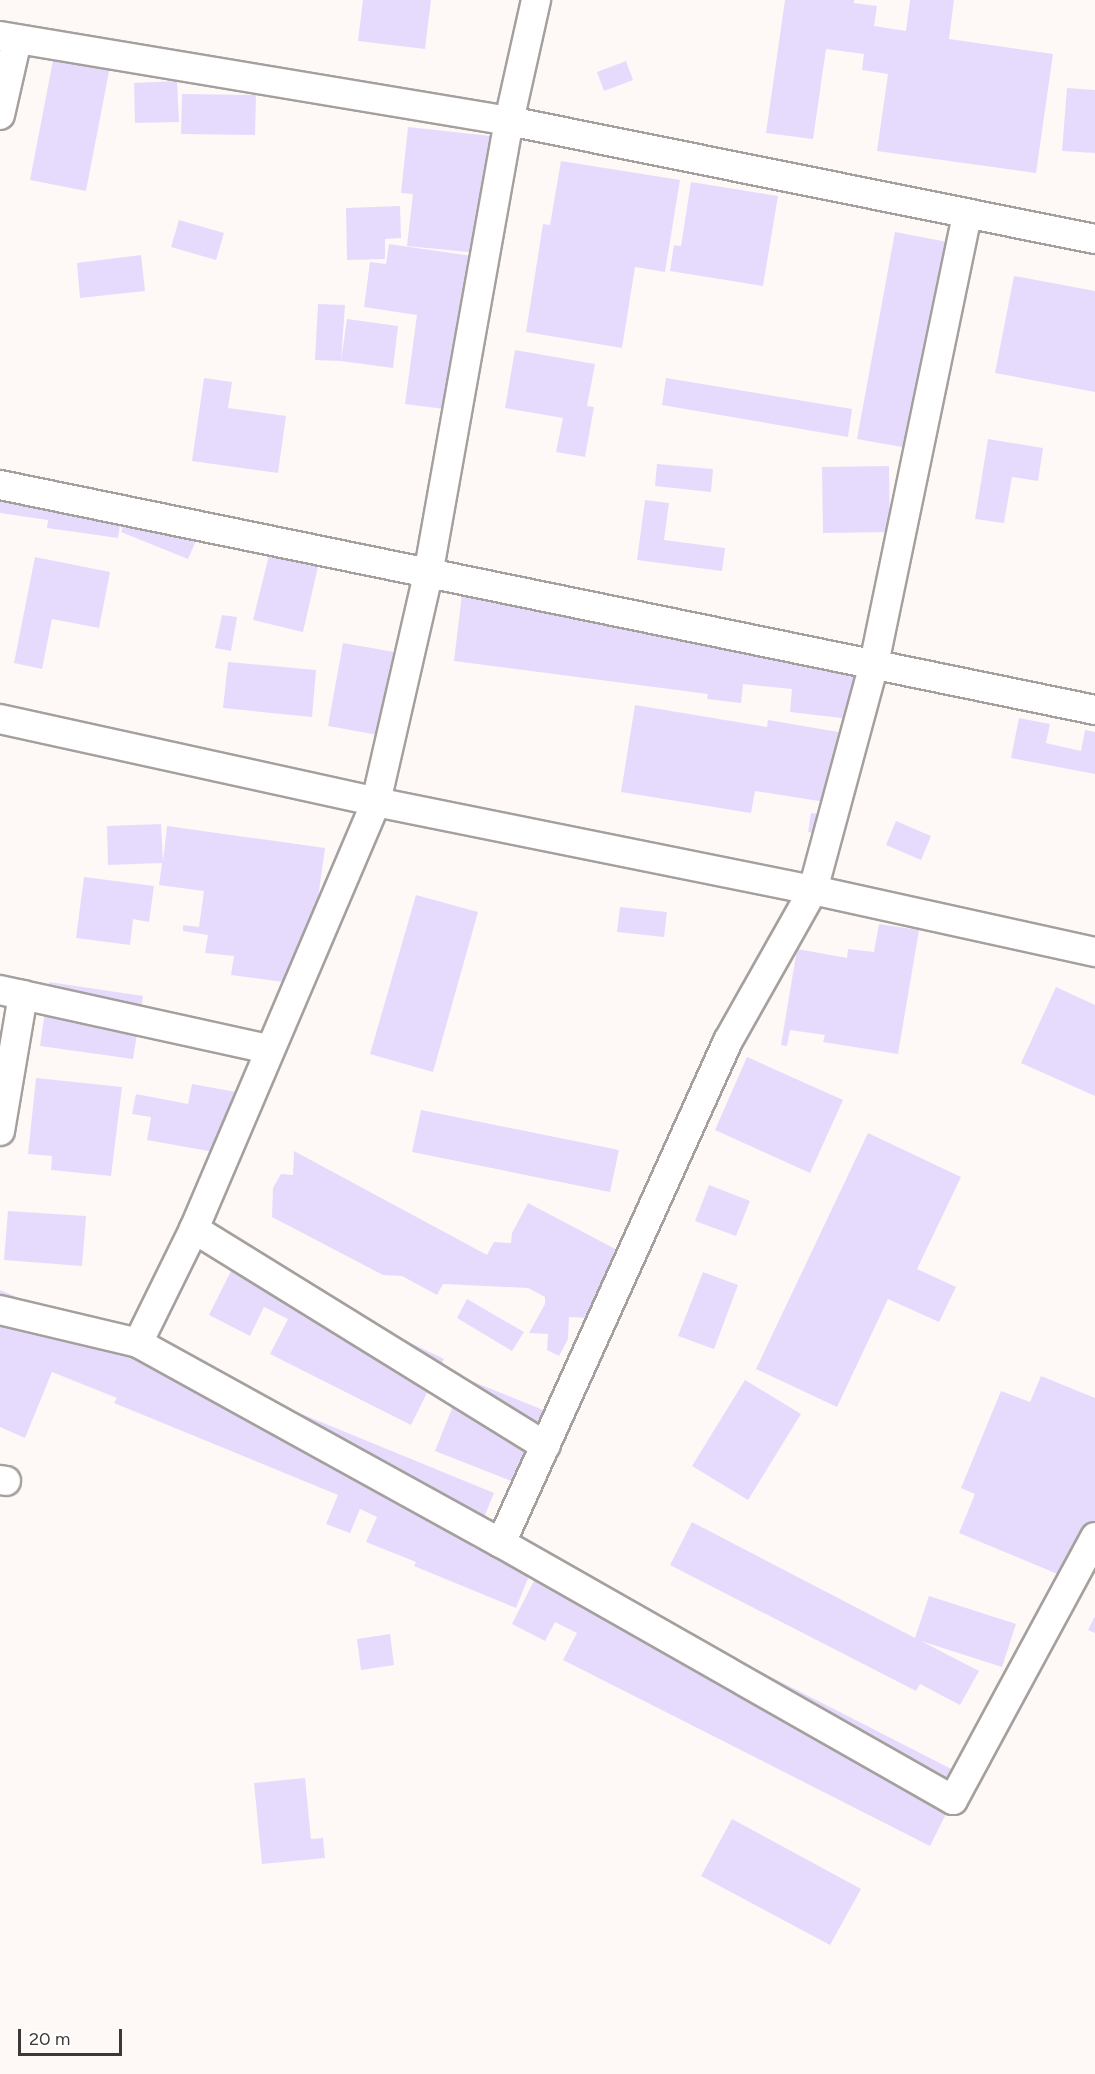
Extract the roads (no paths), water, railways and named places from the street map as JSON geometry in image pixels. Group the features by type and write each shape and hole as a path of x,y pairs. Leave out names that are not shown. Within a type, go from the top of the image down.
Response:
{"street":[{"path":"138,1343 194,1229 376,802 428,575 509,121 536,0"},
{"path":"0,115 8,38 509,121 1095,239"},
{"path":"501,1543 728,1041 813,890 874,664 967,214"},
{"path":"0,486 1095,710"},
{"path":"0,719 376,802 813,890 1095,952"},
{"path":"0,1131 12,993 269,1049"},
{"path":"194,1229 545,1446"},
{"path":"0,1310 138,1343 501,1543 952,1800 1095,1538"}]}
